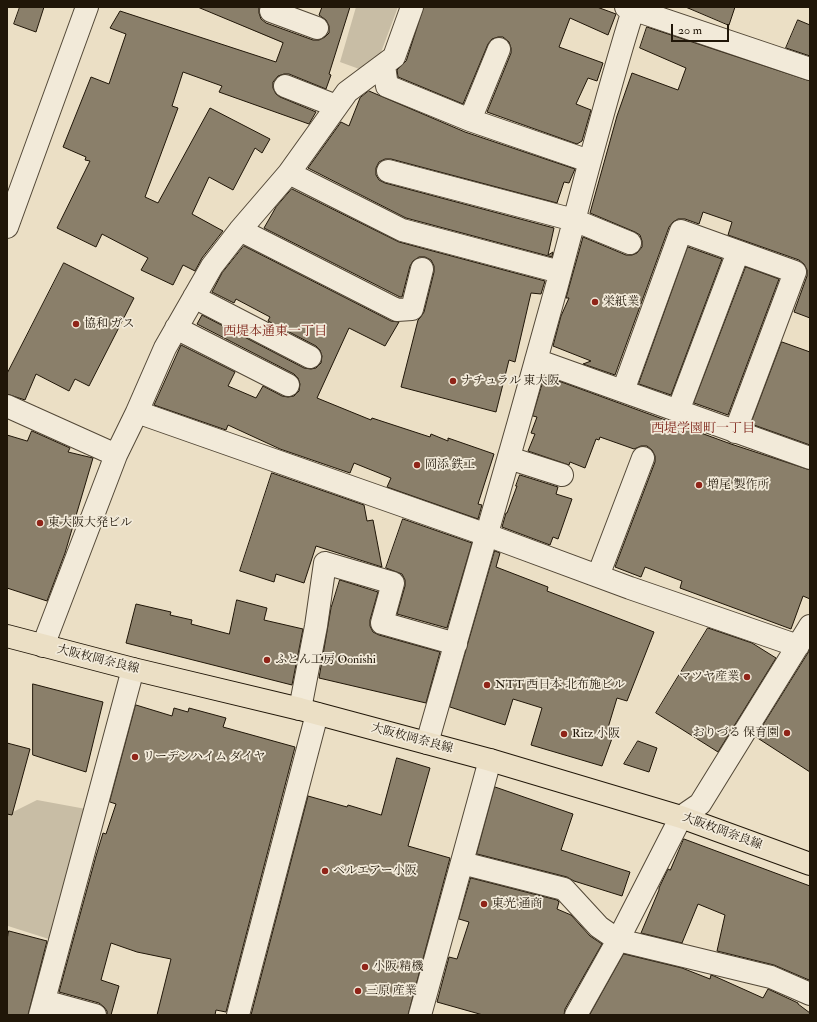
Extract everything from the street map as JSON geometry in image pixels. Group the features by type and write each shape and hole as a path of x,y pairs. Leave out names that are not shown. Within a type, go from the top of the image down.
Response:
{"main road":[{"name":"大阪枚岡奈良線","path":"7,636 308,712 490,760 681,817 810,864"}],"street":[{"path":"7,227 87,7"},
{"path":"43,646 116,455 165,348 176,328 212,266 240,230 289,173 347,92 384,66 394,57 412,7"},
{"path":"427,743 509,458 631,8 810,69"},
{"path":"271,12 297,13 317,28"},
{"path":"470,120 499,49"},
{"path":"384,66 387,86 470,120 589,161"},
{"path":"285,86 336,106"},
{"path":"388,171 574,220 630,243"},
{"path":"289,173 402,230 560,272"},
{"path":"240,230 397,310 412,309 422,269"},
{"path":"623,391 681,231 795,272 736,432"},
{"path":"678,411 738,252"},
{"path":"194,297 310,358"},
{"path":"176,328 288,385"},
{"path":"536,360 810,458"},
{"path":"7,406 116,455"},
{"path":"136,412 798,646"},
{"path":"509,458 562,475"},
{"path":"598,576 643,458"},
{"path":"238,1015 308,712 316,626 325,563 393,584 382,623 456,644"},
{"path":"576,1015 618,940 681,817 700,804 810,626"},
{"path":"95,1015 42,1008 133,669"},
{"path":"420,1015 490,760"},
{"path":"462,863 564,889 599,927 618,940 772,977 810,994"}],"shaded area":[{"path":"356,7 398,7 380,55 362,70 340,62"},
{"path":"37,800 86,809 52,940 8,926 7,928 7,815"}],"building":[{"path":"20,7 44,7 36,32 14,24"},
{"path":"198,7 259,7 261,19 266,23 313,40 319,40 329,33 329,26 326,20 319,15 322,7 350,7 329,74 331,75 326,89 289,74 278,76 273,82 273,88 276,94 280,97 316,112 309,124 219,92 222,86 183,72 172,106 178,108 145,197 158,203 210,108 270,139 262,153 255,148 233,190 209,177 192,214 223,231 202,258 195,271 183,265 173,285 141,270 148,258 102,234 96,247 57,228 90,161 85,160 86,157 63,147 91,77 109,84 126,34 110,28 120,11 276,62 283,43"},
{"path":"424,7 597,7 616,14 608,35 570,18 559,47 603,63 597,81 588,78 576,104 591,110 582,141 577,144 487,112 511,53 509,42 503,37 492,39 488,44 463,104 398,77 397,70 406,61"},
{"path":"686,7 735,7 729,25"},
{"path":"798,20 810,25 810,56 786,48"},
{"path":"647,27 810,81 810,318 794,312 807,276 807,270 804,264 799,260 728,235 732,222 703,212 699,224 685,219 678,219 669,227 615,375 583,364 591,361 553,346 561,316 569,298 566,298 583,237 626,255 637,253 642,247 640,235 590,213 617,116 632,73 678,90 686,68 640,48"},
{"path":"369,91 465,132 575,169 569,183 564,182 557,203 391,159 385,159 379,162 376,168 376,175 379,180 385,183 554,228 548,255 553,252 552,257 406,218 308,168 341,122 349,126 360,98"},
{"path":"292,189 399,242 545,281 541,294 531,293 515,362 509,360 496,412 401,387 418,320 424,312 434,272 434,266 431,260 425,257 419,257 413,261 410,266 402,297 400,297 264,228 276,207"},
{"path":"244,246 391,321 399,322 385,346 349,328 317,398 371,420 372,418 430,437 431,434 448,441 448,438 494,454 478,504 482,505 478,519 387,487 391,478 354,463 350,473 280,449 228,425 226,430 154,405 181,345 235,372 228,386 256,398 263,386 282,396 288,397 294,396 299,391 300,384 298,378 294,374 197,324 202,315 304,368 316,368 321,363 322,356 320,350 316,346 268,321 270,317 236,299 234,303 212,292 222,273"},
{"path":"688,247 722,259 671,395 639,384"},
{"name":"協和 ガス","path":"64,263 134,298 89,386 75,379 69,391 36,374 25,400 7,394 7,374"},
{"path":"746,267 779,279 728,415 694,403"},
{"path":"782,342 810,352 810,445 751,424"},
{"path":"545,376 731,444 810,470 810,599 803,596 791,629 680,588 682,581 645,567 641,577 615,567 655,462 655,456 652,450 647,446 641,446 634,449 600,437 599,440 596,439 585,468 570,462 569,465 528,451 535,434 531,433 537,417 533,416"},
{"name":"東大阪大発ビル","path":"32,431 70,448 68,452 93,458 65,553 47,601 7,588 7,435 27,441"},
{"path":"272,473 364,505 367,521 373,520 382,567 316,546 304,583 276,574 274,582 240,571"},
{"path":"520,475 558,487 556,494 572,499 558,539 553,537 550,545 502,527"},
{"path":"403,519 472,543 447,628 397,614 405,586 405,580 402,574 386,568"},
{"path":"495,551 500,553 496,567 548,587 547,591 654,632 627,701 617,698 607,731 614,733 602,766 531,745 542,708 513,699 505,725 450,707"},
{"path":"340,580 378,592 370,620 370,626 373,632 440,652 426,703 319,678 331,608"},
{"path":"237,600 267,608 264,620 303,629 292,685 126,643 136,604 171,612 170,615 192,620 191,624 229,634"},
{"path":"708,628 752,643 776,658 718,752 656,713"},
{"path":"810,650 810,772 756,737"},
{"path":"33,684 103,702 86,772 33,755"},
{"path":"136,705 172,716 174,708 188,712 189,708 226,718 223,727 295,747 226,1012 216,1010 215,1015 157,1015 171,959 137,952 111,943 101,980 119,986 111,1015 107,1015 107,1011 99,1003 59,992 96,856 103,833 106,834 116,804 110,802"},
{"path":"638,741 657,748 649,772 624,764"},
{"path":"7,743 30,749 12,815 7,814"},
{"path":"397,758 430,768 408,846 450,858 408,1015 251,1015 308,796 347,807 348,805 381,815"},
{"path":"495,787 573,814 561,850 630,872 622,896 574,881 567,877 477,854"},
{"path":"684,839 810,886 809,980 774,965 717,951 725,915 698,904 682,943 641,933 659,888 668,869 670,870"},
{"path":"471,878 557,900 559,902 557,909 571,915 590,936 602,944 565,1009 564,1015 483,1015 437,1002 449,957 457,959 469,922 459,919"},
{"path":"9,931 47,941 28,1015 7,1015 7,940"},
{"path":"624,954 682,968 710,979 711,975 763,998 768,989 798,1003 810,1013 810,1015 590,1015"}],"place":[{"name":"栄紙業","path":"595,302"},
{"name":"協和 ガス","path":"76,324"},
{"name":"ナチュラル 東大阪","path":"453,381"},
{"name":"岡添 鉄工","path":"417,465"},
{"name":"増尾 製作所","path":"699,485"},
{"name":"東大阪大発ビル","path":"40,523"},
{"name":"ふとん工房 Oonishi","path":"267,660"},
{"name":"マツヤ産業","path":"747,677"},
{"name":"NTT 西日本 北布施ビル","path":"487,685"},
{"name":"おりづる 保育園","path":"787,733"},
{"name":"Ritz 小阪","path":"564,734"},
{"name":"リーデンハイム ダイヤ","path":"135,757"},
{"name":"ベルエアー小阪","path":"325,871"},
{"name":"東光 通商","path":"484,904"},
{"name":"小阪 精機","path":"365,967"},
{"name":"三原 産業","path":"358,991"}],"district":[{"name":"西堤本通東一丁目","path":"275,332"},
{"name":"西堤学園町一丁目","path":"703,429"}]}
